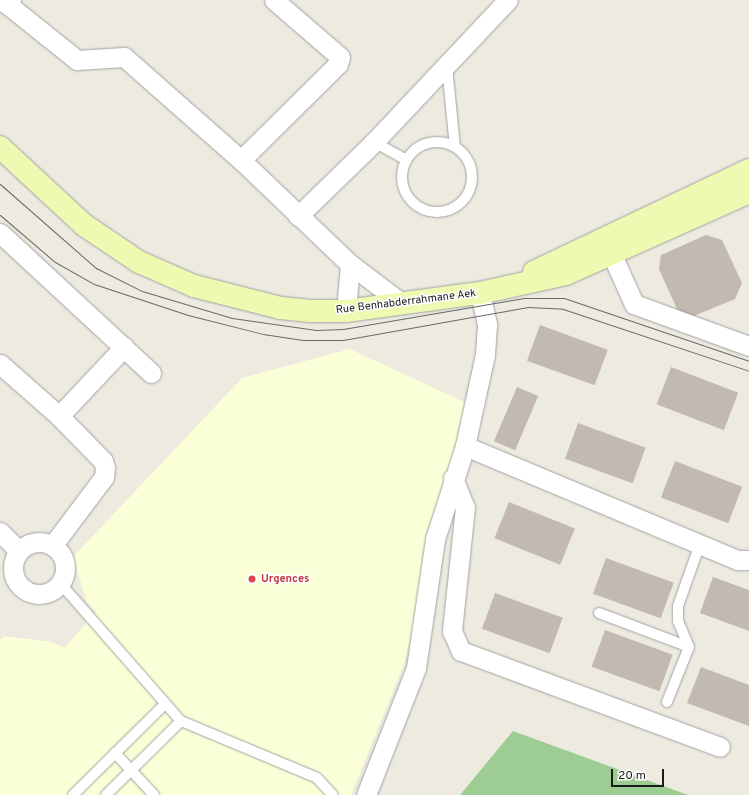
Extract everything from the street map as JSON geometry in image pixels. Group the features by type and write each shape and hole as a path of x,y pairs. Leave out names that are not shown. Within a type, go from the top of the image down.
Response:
{"main road":[{"name":"Rue Benhabderrahmane Aek","path":"0,147 101,238 169,277 281,308 346,311 400,302 480,292 566,274 612,255 749,192"},
{"name":"Rue Benhabderrahmane Aek","path":"502,287 749,170"}],"street":[{"path":"241,160 338,64 340,57 274,0"},
{"path":"298,216 374,142 508,0"},
{"path":"7,1 77,60 124,57 241,160 350,264 400,302"},
{"path":"0,233 151,373"},
{"path":"612,255 634,304 749,346"},
{"path":"346,311 350,264"},
{"path":"366,795 416,668 435,539 453,478 465,446 485,354 487,324 480,292"},
{"path":"59,416 124,347"},
{"path":"0,364 59,416 103,462 105,468 104,477 52,546"},
{"path":"465,446 745,564"},
{"path":"453,478 465,507 452,631 461,651 720,747"},
{"path":"0,532 19,551"},
{"path":"35,543 52,546 64,563 60,583 43,594 23,589 13,571 19,551 35,543"}],"lane":[{"path":"446,67 455,147 470,165 470,189 455,208 444,212 431,212 412,202 402,182 406,160 413,151 434,142 455,147"},
{"path":"374,142 406,160"},
{"path":"667,702 689,647 678,621 678,606 700,544"},
{"path":"60,583 164,705 181,721 317,778 333,795"},
{"path":"599,614 689,647"},
{"path":"73,795 164,705"},
{"path":"106,795 181,721"},
{"path":"115,753 154,795"}],"shaded area":[{"name":"Urgences","path":"350,349 464,402 462,427 404,664 351,795 0,795 0,640 4,636 53,642 64,648 96,612 87,602 73,557 242,378"}],"green space":[{"path":"513,731 688,795 460,795"}],"building":[{"path":"706,235 722,240 742,283 735,299 689,318 677,309 659,269 661,255"},
{"path":"540,325 608,350 595,385 527,361"},
{"path":"671,367 738,393 724,430 657,404"},
{"path":"517,387 538,396 515,450 494,441"},
{"path":"578,423 646,448 633,483 565,459"},
{"path":"675,461 742,487 728,523 661,497"},
{"path":"509,502 575,529 560,565 494,538"},
{"path":"606,558 674,583 661,618 593,594"},
{"path":"713,577 749,590 749,631 700,613"},
{"path":"495,593 563,618 550,653 482,629"},
{"path":"605,630 673,655 659,691 592,667"},
{"path":"701,667 749,685 749,726 687,703"}],"tram line":[{"path":"0,184 96,268 142,291 232,318 316,330 343,329 525,298 564,298 749,361"},
{"path":"0,215 55,262 94,284 188,315 263,334 303,340 343,340 528,307 563,309 749,371"}],"place":[{"name":"Urgences","path":"252,579"}]}
